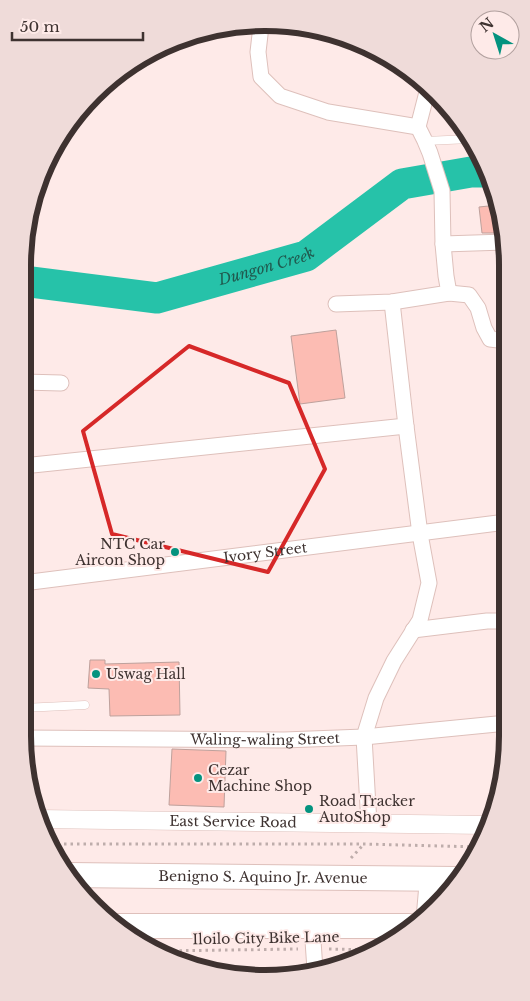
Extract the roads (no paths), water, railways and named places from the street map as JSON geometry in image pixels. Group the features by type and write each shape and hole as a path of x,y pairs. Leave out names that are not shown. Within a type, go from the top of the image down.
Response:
{"highway":[{"name":"Benigno S. Aquino Jr. Avenue","path":"78,875 449,879"},
{"path":"429,902 432,879"},
{"path":"131,927 313,937 399,927"}],"street":[{"path":"260,31 258,52 261,77 280,96 424,140"},
{"path":"427,97 424,140 442,190 444,244 449,293"},
{"path":"444,244 498,242"},
{"path":"336,304 392,302 449,293 469,295 478,308 484,328 490,339 499,340"},
{"path":"369,824 364,737 376,698 394,662 420,620 428,583 406,426 392,302"},
{"path":"31,382 60,383"},
{"path":"31,465 406,426"},
{"name":"Ivory Street","path":"31,582 499,523"},
{"path":"413,630 487,620 499,621"},
{"name":"Waling-waling Street","path":"31,738 284,740 364,737 499,724"},
{"name":"East Service Road","path":"47,819 481,825"},
{"path":"313,937 315,964"}],"lane":[{"path":"424,140 462,139"},
{"path":"31,708 85,705"}],"waterway":[{"name":"Dungon Creek","path":"31,282 157,298 306,256 402,184 479,172"}],"place":[{"name":"NTC Car Aircon Shop","path":"175,552"},
{"name":"Uswag Hall","path":"96,674"},
{"name":"Cezar Machine Shop","path":"198,778"},
{"name":"Road Tracker AutoShop","path":"309,809"}]}
